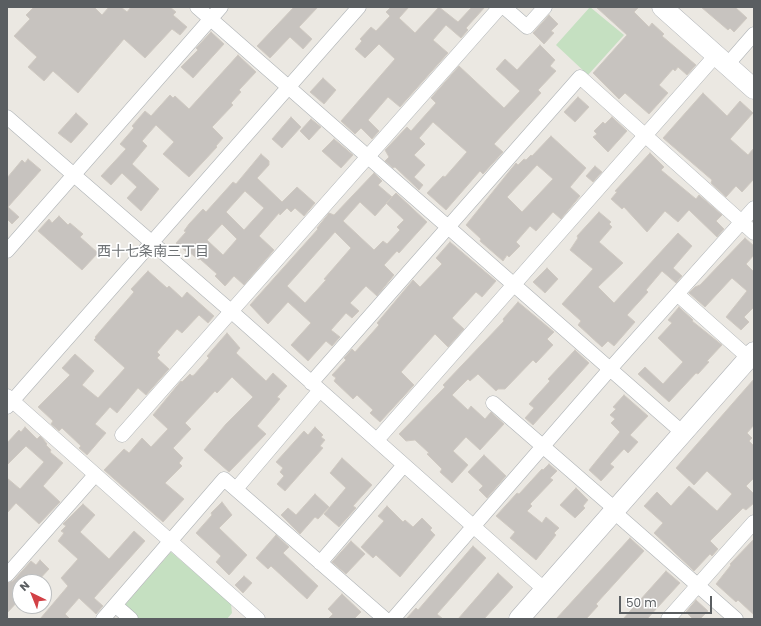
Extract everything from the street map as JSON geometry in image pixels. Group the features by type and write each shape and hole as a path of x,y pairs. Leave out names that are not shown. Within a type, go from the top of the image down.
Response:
{"street":[{"path":"197,7 683,433"},
{"path":"7,250 221,7"},
{"path":"258,619 242,614 170,541 9,402 359,7"},
{"path":"122,435 500,7"},
{"path":"504,7 527,27 545,7"},
{"path":"662,7 754,89"},
{"path":"377,440 645,135 721,60 754,34"},
{"path":"236,489 315,387 448,227 580,77 754,233"},
{"path":"7,117 232,312 544,589"},
{"path":"393,619 475,527 610,369 754,208"},
{"path":"519,619 752,354 677,294"},
{"path":"494,403 544,445 736,619"},
{"path":"320,562 404,465"},
{"path":"7,575 95,475"},
{"path":"103,619 224,479 320,562 377,617"},
{"path":"668,619 754,522"},
{"path":"115,605 131,619"}],"green space":[{"path":"590,7 624,35 588,75 556,45"},
{"path":"171,552 231,604 232,613 227,619 138,619 124,606"}],"building":[{"path":"34,7 94,7 102,15 109,7 121,7 127,12 131,7 170,7 176,12 173,15 187,27 180,35 172,29 145,58 124,39 78,93 53,71 44,81 28,67 37,57 14,36 30,19 26,15"},
{"path":"294,7 318,7 299,27 312,39 303,49 290,37 270,58 257,46"},
{"path":"391,7 409,7 399,18 415,33 439,7 458,22 472,7 485,7 466,28 468,30 461,38 446,25 433,40 448,53 400,107 388,97 368,120 379,131 372,139 361,128 355,134 341,121 395,59 379,44 365,58 355,49 362,41 360,39 371,27 376,31 390,16 386,12"},
{"path":"596,7 639,7 634,12 649,27 652,23 664,34 662,36 696,65 687,75 678,67 675,71 673,69 659,85 668,93 649,114 625,93 619,99 593,73 627,35"},
{"path":"701,7 735,7 747,18 734,32 730,28 728,30"},
{"path":"549,15 558,24 551,31 554,33 544,44 533,33"},
{"path":"211,32 224,44 193,78 181,67 198,50 196,48"},
{"path":"540,45 555,60 550,66 556,71 538,90 541,93 494,144 503,152 483,174 480,171 446,210 427,193 443,176 445,177 467,152 433,122 419,138 425,144 414,155 425,165 414,177 423,185 419,190 395,167 393,168 385,161 389,157 385,150 407,127 411,131 436,103 431,98 459,66 504,108 520,91 496,69 505,59 517,70"},
{"path":"238,55 256,72 239,90 241,92 231,103 233,105 212,127 223,138 216,146 217,147 189,177 163,154 174,142 156,125 142,141 147,146 132,164 159,189 141,211 127,198 137,187 122,173 111,185 101,176 126,149 120,144 134,128 132,126 145,111 151,116 170,95 173,98 175,96 189,109"},
{"path":"323,78 336,90 324,104 310,92"},
{"path":"703,93 727,116 740,101 753,113 730,139 748,155 754,148 754,179 742,192 736,186 726,197 711,183 712,180 663,138"},
{"path":"578,97 589,107 575,122 564,112"},
{"path":"76,113 88,124 71,143 58,133"},
{"path":"291,117 301,127 282,148 272,139"},
{"path":"612,117 627,131 608,152 593,137 597,134 594,131 603,122 605,124"},
{"path":"311,119 321,127 309,140 300,131"},
{"path":"551,136 586,168 570,187 580,196 561,219 553,212 536,231 530,226 516,242 520,246 509,257 507,255 503,261 480,241 481,239 466,225 516,163 518,165 524,159 526,160 531,155 532,156","holes":["537,165 553,179 522,212 507,197"]},
{"path":"334,139 353,155 341,168 322,151"},
{"path":"650,153 664,167 661,170 696,199 699,195 722,215 716,221 724,229 717,237 689,210 678,222 665,211 647,232 624,207 622,209 611,199 617,192 615,191"},
{"path":"261,154 269,161 269,165 257,178 282,202 297,187 315,203 304,216 295,208 291,212 287,208 280,215 279,213 259,236 274,250 244,285 234,276 225,286 215,276 217,274 200,259 199,260 189,252 188,253 176,243 186,232 184,231 189,224 203,209 206,212 233,182 236,184","holes":["245,191 264,208 244,230 226,212","222,224 237,239 223,255 207,240"]},
{"path":"28,159 41,170 8,207 19,217 12,224 7,219 7,178 22,160 25,163"},
{"path":"595,166 602,172 593,182 586,176"},
{"path":"374,173 382,181 378,185 392,197 396,193 427,222 399,253 397,251 384,265 394,275 377,296 366,286 350,303 359,311 352,318 346,313 331,330 340,337 332,346 326,341 308,361 291,345 311,323 288,302 268,324 250,305 318,229 317,228 329,213 334,215","holes":["360,202 375,216 386,203 404,220 397,227 400,230 387,244 383,241 374,250 343,221","335,232 351,248 324,279 326,280 305,303 287,286"]},
{"path":"599,212 611,222 609,224 612,227 599,242 623,263 598,287 614,303 678,233 692,246 673,268 682,276 676,283 662,271 646,290 648,292 627,315 635,322 614,346 608,341 602,347 578,325 581,321 562,304 593,269 570,250 578,238 577,236"},
{"path":"59,216 68,225 70,223 83,234 80,237 98,253 82,270 38,231 49,219 52,223"},
{"path":"745,238 754,246 754,255 746,264 754,272 754,307 744,317 749,322 741,330 726,317 747,291 732,278 705,307 689,293 695,287 700,285"},
{"path":"450,242 496,281 482,297 476,292 452,318 464,329 448,347 435,334 401,372 414,385 380,422 370,413 373,410 357,395 353,399 334,381 336,378 332,375 346,360 344,358 352,349 355,352 379,325 377,323 413,280 420,287 442,264 436,258"},
{"path":"547,268 558,279 545,293 533,282"},
{"path":"148,271 167,288 169,286 182,298 187,292 214,316 208,323 199,315 182,333 177,329 157,352 160,355 157,358 169,369 146,395 138,388 117,413 110,407 95,424 106,433 87,455 79,448 81,446 62,428 59,431 51,424 53,421 38,407 70,375 62,368 75,354 94,371 82,385 98,398 125,368 94,340 134,292 131,289"},
{"path":"518,302 554,332 547,339 553,345 536,363 533,360 505,389 498,389 496,391 478,374 470,381 468,379 452,395 468,410 471,406 485,419 491,412 504,424 480,450 466,437 453,451 468,465 452,483 440,472 442,469 427,454 429,453 415,440 406,441 399,434 445,387 443,385 504,321 503,319"},
{"path":"679,307 693,320 692,321 722,345 707,361 709,362 698,374 696,373 669,402 638,374 645,367 663,384 683,362 658,338 672,323 668,320"},
{"path":"227,333 240,348 236,353 266,381 273,373 287,386 277,397 280,399 257,426 266,434 229,472 204,450 226,424 253,397 232,377 217,393 215,391 185,423 191,429 173,448 183,458 179,463 182,466 165,483 184,499 163,522 104,470 124,449 129,453 142,438 151,447 168,429 153,415 181,381 182,382 190,374 192,376 194,375 209,358 207,356"},
{"path":"575,350 589,363 533,425 525,418 534,408 529,404 550,381 548,379"},
{"path":"754,379 754,425 747,433 752,438 749,441 754,446 754,478 746,486 754,494 754,503 746,510 743,508 710,541 718,549 712,556 710,554 694,571 654,533 663,523 644,506 657,492 671,506 689,486 717,511 732,494 707,471 694,485 676,468"},
{"path":"624,395 648,416 630,435 638,442 628,453 624,449 610,464 614,467 601,481 589,470 620,432 611,423 615,419 610,415 616,409 613,407"},
{"path":"25,427 37,439 40,436 51,450 50,452 63,463 43,486 60,502 39,524 16,503 7,513 7,478 20,489 44,462 26,446 7,465 7,443 19,430 21,432"},
{"path":"315,427 323,435 321,437 325,440 320,446 323,448 285,491 277,484 284,476 280,472 283,468 276,462 304,431 308,435"},
{"path":"484,455 506,476 487,498 479,490 483,486 468,472"},
{"path":"342,458 372,485 353,506 356,508 339,527 324,514 346,488 330,473"},
{"path":"549,464 557,471 550,478 553,480 530,504 532,506 527,511 542,523 546,517 559,528 554,533 556,535 536,560 510,538 515,532 496,516 517,493 519,494 542,469 543,470"},
{"path":"576,488 588,500 583,506 585,508 575,518 560,505"},
{"path":"315,494 329,507 318,519 315,517 300,534 281,515 288,508 296,515"},
{"path":"222,502 232,515 219,528 247,555 229,575 216,562 221,556 196,533 212,515 211,513"},
{"path":"83,504 95,515 80,532 109,559 134,531 145,541 94,598 103,606 96,614 79,598 65,614 70,619 40,619 44,614 52,614 52,605 68,586 61,578 78,559 58,541 64,533 61,531 66,526 63,524"},
{"path":"387,506 403,522 405,520 413,527 422,518 432,528 430,530 435,535 400,577 376,555 373,558 361,547 384,521 378,516"},
{"path":"276,535 289,547 283,553 318,586 307,599 271,566 268,569 256,558"},
{"path":"630,538 644,551 596,604 598,606 586,619 556,619"},
{"path":"754,539 754,615 738,600 736,602 716,584 731,565 730,564"},
{"path":"351,541 365,554 346,574 332,562"},
{"path":"473,546 486,558 437,614 443,619 406,619 416,608 418,610"},
{"path":"40,560 49,569 44,574 19,574 31,561 36,565"},
{"path":"666,571 680,583 647,619 623,619"},
{"path":"498,573 513,587 484,619 458,619"},
{"path":"244,576 252,583 243,593 235,585"},
{"path":"12,581 12,608 7,613 7,583"},
{"path":"342,594 361,612 354,619 328,619 333,614 328,609"},
{"path":"696,600 708,611 700,619 693,619 686,612"}],"district":[{"name":"西十七条南三丁目","path":"153,252"}]}
